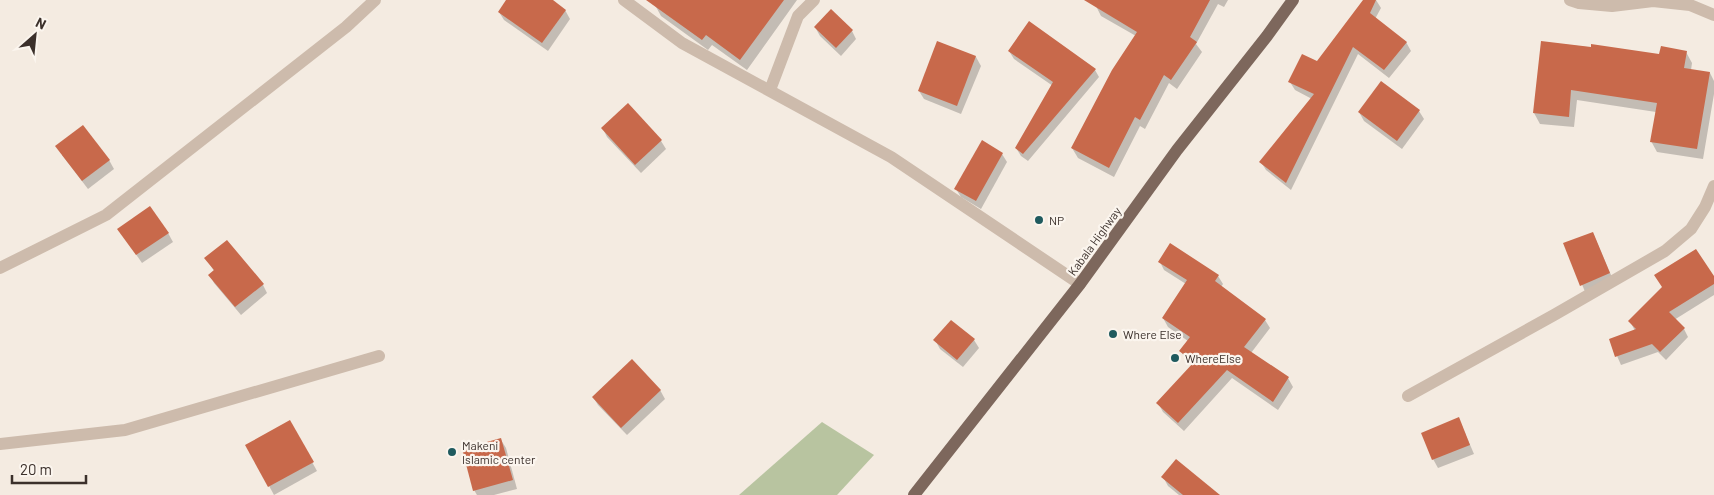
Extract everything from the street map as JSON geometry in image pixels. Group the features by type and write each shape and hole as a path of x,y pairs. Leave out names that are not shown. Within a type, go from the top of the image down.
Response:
{"main road":[{"name":"Kabala Highway","path":"914,495 1080,284 1177,150 1293,0"}],"street":[{"path":"0,268 106,215 346,27 375,0"},
{"path":"624,0 682,43 891,157 1080,284"},
{"path":"770,90 798,16 814,0"},
{"path":"1570,0 1579,3 1612,6 1653,1 1690,5 1714,15"},
{"path":"1408,396 1664,251 1691,229 1705,207 1714,186"},
{"path":"0,444 125,430 379,356"}],"green space":[{"path":"822,422 874,455 837,495 739,495"}],"building":[{"path":"506,0 553,0 566,10 542,43 498,12"},
{"path":"646,0 784,0 740,60 706,35 702,40"},
{"path":"1084,0 1210,0 1190,37 1197,42 1171,80 1164,75 1140,120 1135,117 1109,168 1071,148 1112,70 1137,32"},
{"path":"1363,0 1376,0 1370,13 1407,42 1384,70 1353,47 1286,183 1259,162 1314,94 1288,82 1302,54 1317,61"},
{"path":"831,9 853,30 836,48 814,27"},
{"path":"1029,21 1096,69 1023,154 1015,148 1053,82 1008,51"},
{"path":"937,41 976,56 957,106 918,91"},
{"path":"1541,41 1591,47 1591,44 1659,54 1661,46 1687,51 1684,68 1710,72 1697,149 1650,142 1657,103 1571,90 1569,117 1533,113"},
{"path":"1381,81 1420,110 1397,141 1358,112"},
{"path":"628,103 662,140 635,165 601,128"},
{"path":"83,125 110,160 82,181 55,146"},
{"path":"982,140 1003,153 976,201 954,189"},
{"path":"150,206 169,233 136,255 117,229"},
{"path":"1593,232 1610,273 1580,286 1563,243"},
{"path":"227,240 264,284 235,307 208,275 214,270 204,258"},
{"path":"1170,243 1219,275 1215,281 1266,319 1244,347 1289,377 1273,402 1227,370 1178,423 1156,403 1194,362 1179,351 1190,337 1162,318 1187,280 1158,262"},
{"path":"1696,249 1714,276 1714,284 1669,312 1685,328 1660,352 1652,344 1615,357 1609,339 1636,329 1628,321 1662,287 1654,275"},
{"path":"951,320 975,339 957,360 933,340"},
{"path":"632,359 661,390 621,428 592,397"},
{"path":"1459,417 1470,445 1432,460 1421,433"},
{"path":"290,420 314,462 268,487 245,445"},
{"path":"501,438 513,480 473,491 462,449"},
{"path":"1176,459 1220,495 1183,495 1161,477"}],"place":[{"name":"NP","path":"1039,220"},
{"name":"Where Else","path":"1113,334"},
{"name":"WhereElse","path":"1175,358"},
{"name":"Makeni Islamic center","path":"452,452"}]}
